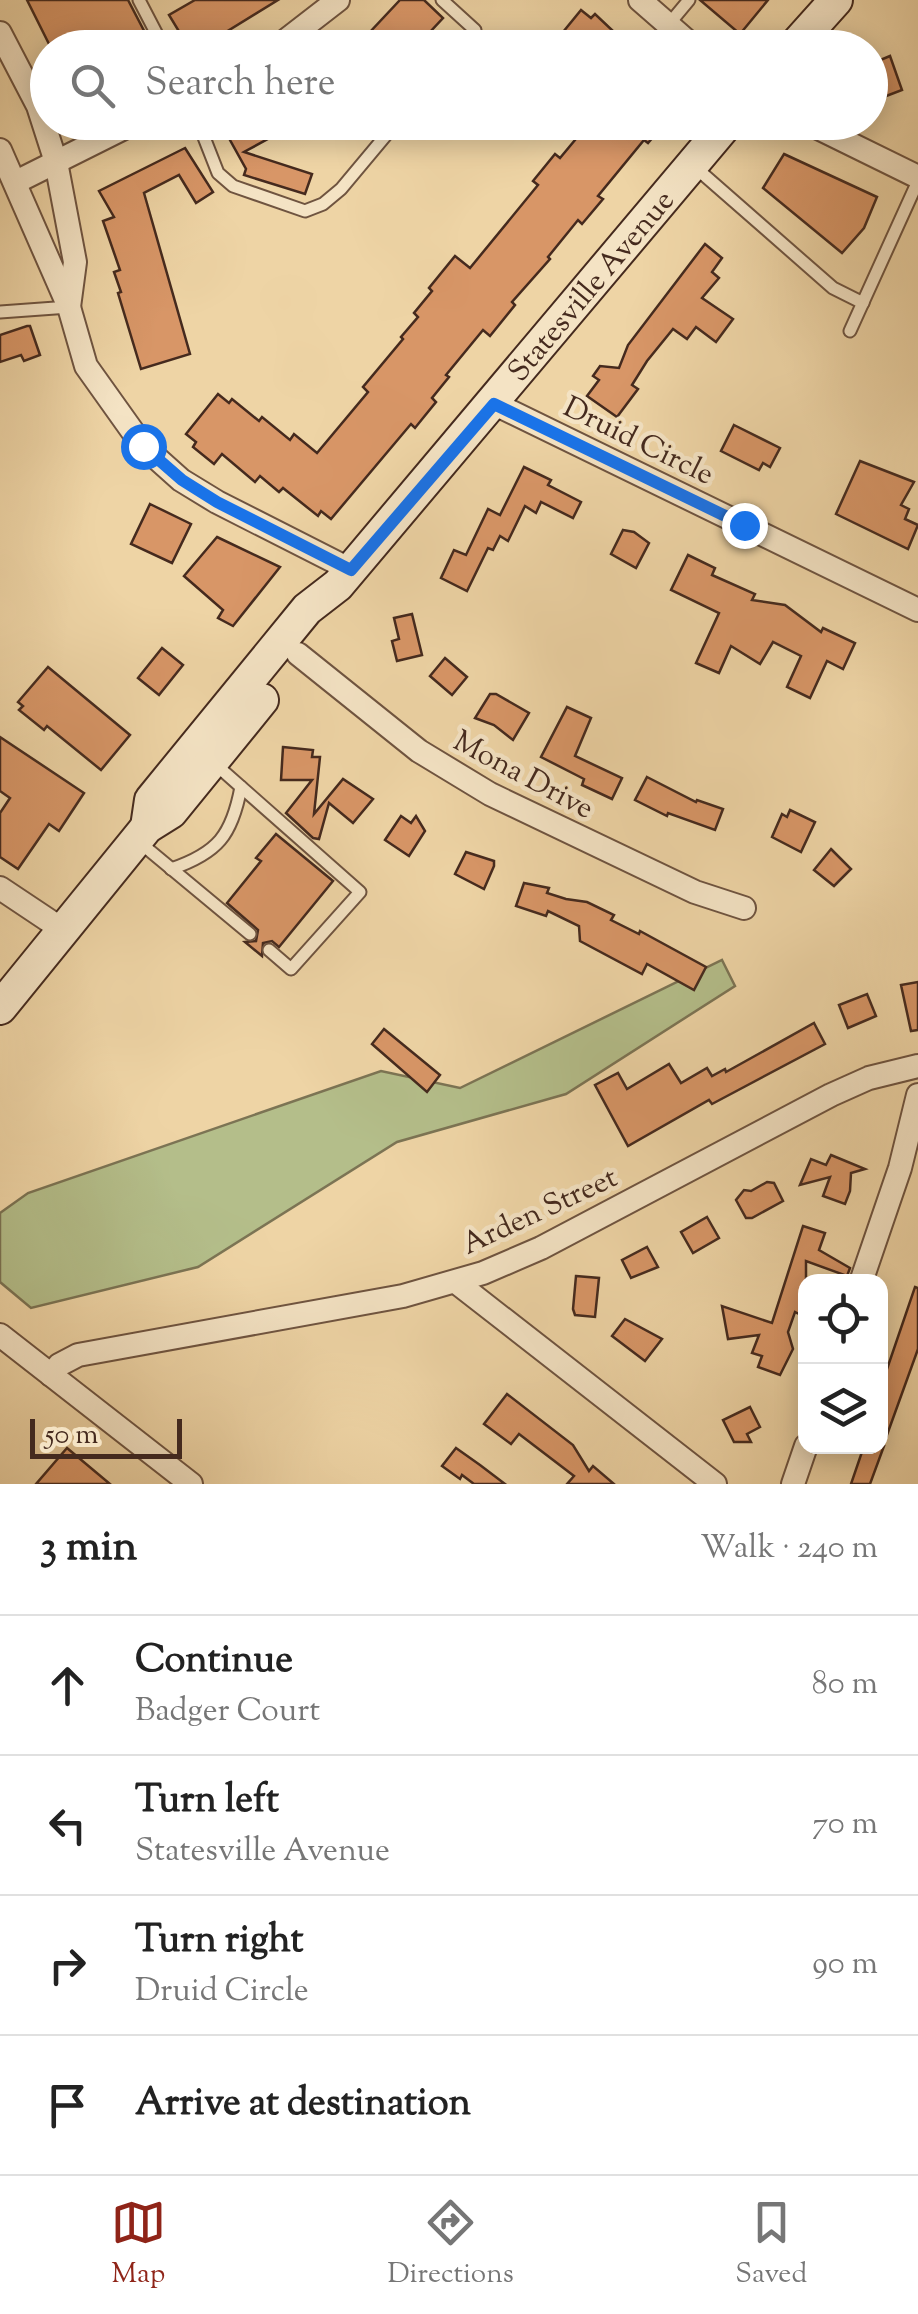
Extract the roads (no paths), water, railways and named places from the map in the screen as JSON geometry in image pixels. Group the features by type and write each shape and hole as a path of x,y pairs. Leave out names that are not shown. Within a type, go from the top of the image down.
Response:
{"main road":[{"path":"810,30 836,0"},
{"name":"Statesville Avenue","path":"142,834 151,800 307,609 344,578 714,140"},
{"name":"Statesville Avenue","path":"0,1008 142,834 171,812 212,762 324,621 344,578"}],"street":[{"path":"299,30 338,0"},
{"path":"640,0 676,30"},
{"path":"0,33 30,91"},
{"path":"49,140 75,262 69,306"},
{"path":"16,182 100,140"},
{"path":"841,140 918,179"},
{"path":"0,150 69,306 86,366 143,446 182,480 344,578"},
{"name":"Druid Circle","path":"494,404 918,610"},
{"name":"Mona Drive","path":"298,654 419,751 490,794 696,892 744,908"},
{"path":"0,888 63,930"},
{"name":"Arden Street","path":"51,1375 78,1354 403,1296 456,1282 541,1248 830,1095 869,1078 918,1066"},
{"path":"864,1274 900,1168 918,1095"},
{"path":"456,1282 715,1484"},
{"path":"0,1335 191,1484"},
{"path":"793,1484 803,1454"}],"lane":[{"path":"140,0 155,30"},
{"path":"442,0 475,30"},
{"path":"669,24 689,0"},
{"path":"205,140 218,173 232,186 304,211 323,204 341,188 382,140"},
{"path":"693,166 833,288 863,302"},
{"path":"850,331 918,179"},
{"path":"0,312 69,306"},
{"path":"212,762 360,892 291,969 269,950"},
{"path":"171,868 196,860 224,840 242,787"},
{"path":"142,834 171,868 250,934"}]}
